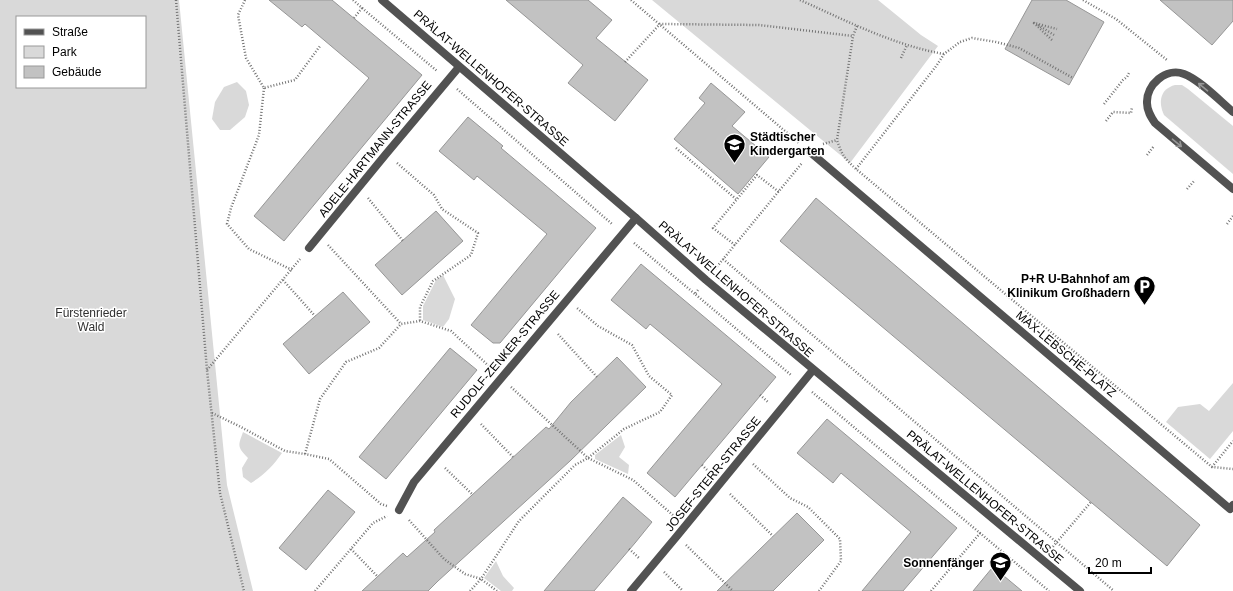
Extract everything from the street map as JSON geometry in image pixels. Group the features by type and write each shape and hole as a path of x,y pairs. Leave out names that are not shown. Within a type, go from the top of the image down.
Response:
{"street":[{"name":"PRÄLAT-WELLENHOFER-STRASSE","path":"382,0 706,280 1080,591"},
{"name":"ADELE-HARTMANN-STRASSE","path":"310,248 459,66"},
{"path":"1233,112 1198,82 1182,73 1169,74 1156,80 1147,97 1149,113 1155,123 1233,189"},
{"name":"MAX-LEBSCHE-PLATZ","path":"810,152 1230,509 1233,505"},
{"name":"RUDOLF-ZENKER-STRASSE","path":"399,510 414,482 636,218"},
{"name":"JOSEF-STERR-STRASSE","path":"631,591 655,564 813,370"}],"path":[{"path":"176,0 207,370 220,493 244,591"},
{"path":"245,0 238,15 246,58 264,88 259,135 231,208 227,224 249,249 292,270"},
{"path":"353,0 622,233 1049,591"},
{"path":"631,0 810,152"},
{"path":"800,0 857,26 907,45 944,54"},
{"path":"1083,0 1116,19 1168,60"},
{"path":"354,18 362,8"},
{"path":"1034,23 1057,29"},
{"path":"1034,23 1054,34"},
{"path":"1034,23 1052,40"},
{"path":"625,62 660,24 759,25 853,36"},
{"path":"857,26 853,36 837,140 842,154 856,169 1212,466 1233,469"},
{"path":"856,169 937,66 944,54 960,42 972,38 1019,48 1073,78"},
{"path":"901,58 907,45"},
{"path":"264,88 295,80 320,46"},
{"path":"1104,104 1123,80 1128,77 1129,73"},
{"path":"695,294 810,152 837,140"},
{"path":"1147,155 1154,146"},
{"path":"676,148 736,199"},
{"path":"386,154 434,195 442,209 478,233 471,255 433,281 420,307 420,321"},
{"path":"735,245 713,228 736,199 757,175 779,192"},
{"path":"1187,189 1195,180"},
{"path":"359,187 403,241"},
{"path":"1227,224 1233,216"},
{"path":"320,236 401,324"},
{"path":"207,370 310,248"},
{"path":"723,259 1114,591"},
{"path":"283,280 315,316"},
{"path":"470,591 481,579 519,521 575,465 588,458 624,429 660,412 672,395 649,376 632,345 598,326 567,300"},
{"path":"548,323 597,377"},
{"path":"212,413 285,451 329,459 380,504 399,510 444,559 465,574 481,579 497,591"},
{"path":"471,413 513,457"},
{"path":"1212,466 1233,441"},
{"path":"744,455 790,498 808,506 840,538 841,561 819,591"},
{"path":"434,458 472,495"},
{"path":"702,464 720,484 773,536"},
{"path":"1042,560 1091,502"},
{"path":"315,591 374,523 399,510"},
{"path":"931,591 993,518"},
{"path":"677,536 733,591"},
{"path":"351,549 378,576"},
{"path":"655,564 683,591"}],"green space":[{"name":"Fürstenrieder Wald","path":"0,0 179,0 227,485 253,591 0,591"},
{"path":"652,0 878,0 921,35 938,46 850,163"},
{"path":"237,82 246,91 249,105 245,117 230,130 220,130 212,119 215,102 224,87"},
{"path":"1175,85 1182,85 1188,89 1233,126 1233,174 1164,115 1161,105 1163,93"},
{"path":"443,275 455,299 449,319 443,327 423,320 423,306 436,280"},
{"path":"1233,383 1233,431 1210,459 1166,422 1178,407 1200,404 1209,411"},
{"path":"243,432 282,453 268,470 251,483 243,477 242,468 248,458 240,449 239,443"},
{"path":"621,435 625,447 619,457 629,465 628,474 595,459 595,455"},
{"path":"496,561 503,576 514,588 512,591 501,591 484,578"}],"building":[{"path":"269,0 332,0 422,75 284,241 254,216 369,78 305,24 302,27"},
{"path":"506,0 588,0 612,20 596,38 648,80 615,121 568,83 583,65"},
{"path":"1032,0 1066,0 1104,22 1069,85 1005,49"},
{"path":"1160,0 1233,0 1233,21 1212,45"},
{"path":"711,83 745,112 732,126 769,157 738,194 674,139 705,103 699,98"},
{"path":"468,117 503,146 501,148 596,228 500,343 493,343 471,325 547,234 477,176 474,180 439,151"},
{"path":"816,198 1200,525 1167,566 780,241"},
{"path":"436,211 463,241 402,295 375,265"},
{"path":"641,264 776,377 675,497 647,473 722,384 650,324 646,329 611,300"},
{"path":"343,292 370,322 309,374 283,344"},
{"path":"450,348 477,370 386,479 359,457"},
{"path":"617,357 646,387 570,461 428,591 362,591 403,553 407,557 435,532 434,530 546,427 549,429 571,402"},
{"path":"827,419 957,528 903,591 862,591 911,532 841,473 833,483 797,453"},
{"path":"328,490 355,512 306,570 279,548"},
{"path":"623,497 652,522 635,543 594,591 544,591"},
{"path":"797,513 824,540 773,591 717,591"},
{"name":"Sonnenfänger","path":"992,568 997,573 998,571 1022,591 973,591"}],"place":[{"name":"Städtischer Kindergarten","path":"734,164"},
{"name":"P+R U-Bahnhof am Klinikum Großhadern","path":"1145,306"},
{"name":"Sonnenfänger","path":"1000,582"}]}
